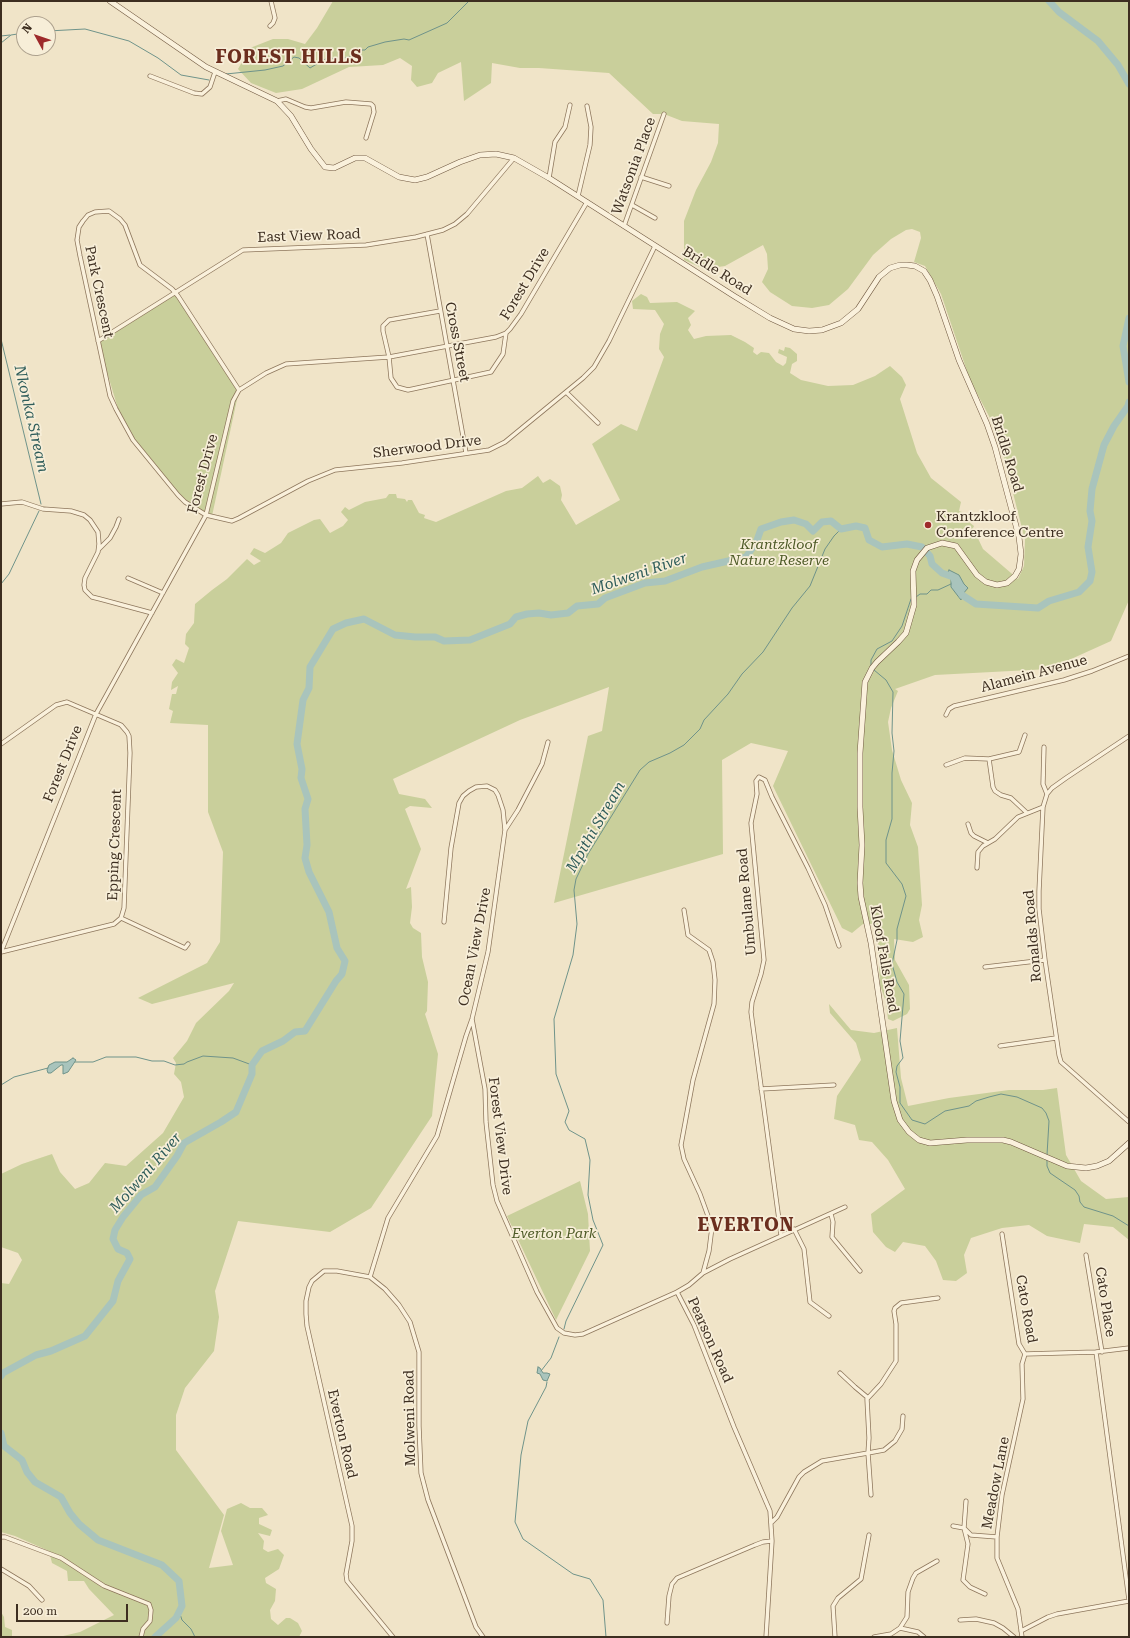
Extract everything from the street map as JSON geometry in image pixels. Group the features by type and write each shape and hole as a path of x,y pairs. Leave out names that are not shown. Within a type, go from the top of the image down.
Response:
{"main road":[{"name":"Bridle Road","path":"110,1 195,60 215,72 277,101 291,116 323,166 329,168 337,167 353,158 360,157 368,159 399,177 415,180 427,177 460,162 480,155 496,154 514,158 578,196 770,318 794,329 809,331 831,328 858,309 879,277 890,268 907,264 919,268 927,275 937,296 967,381 987,424 998,454 1019,537 1021,554 1019,569 1015,576 1010,581 1002,585 986,582 977,575 956,546 942,543 925,550 915,566"},
{"name":"Kloof Falls Road","path":"915,566 912,580 915,598 914,608 906,633 881,657 872,668 866,682 860,753 862,845 860,883 861,897 871,943 897,1114 903,1126 913,1136 923,1142 1003,1140 1073,1167 1097,1166 1114,1158 1129,1143"}],"street":[{"path":"270,1 275,18 273,24 270,26"},
{"path":"150,76 202,94 210,87 215,72"},
{"path":"277,101 286,99 311,108 346,102 371,104 374,112 366,138"},
{"path":"549,178 555,142 565,127 570,105"},
{"path":"578,196 590,145 591,128 587,106"},
{"name":"Watsonia Place","path":"624,226 664,114"},
{"name":"East View Road","path":"98,341 244,250 366,245 443,230 462,219 514,158"},
{"path":"641,177 669,186"},
{"name":"Forest Drive","path":"1,952 96,714 206,515 233,401 239,390 266,373 286,364 389,357 496,337 506,333 519,317 587,202"},
{"path":"632,205 655,218"},
{"name":"Park Crescent","path":"206,515 178,495 133,440 110,396 77,240 79,227 88,215 95,212 109,212 125,224 140,265 176,292 239,390"},
{"name":"Cross Street","path":"427,234 466,453"},
{"name":"Sherwood Drive","path":"206,515 232,521 308,481 335,470 402,464 489,450 505,442 589,373 598,361 655,246"},
{"path":"440,311 385,322 383,331 389,357 391,378 397,387 408,390 491,372 503,354 506,333"},
{"path":"566,392 598,423"},
{"path":"1,504 22,502 43,509 71,511 84,515 90,520 98,532 99,544 98,550 85,578 85,590 100,599 152,613"},
{"path":"98,550 110,538 119,519"},
{"path":"128,578 163,593"},
{"name":"Alamein Avenue","path":"946,715 954,706 1064,680 1092,671 1129,656"},
{"name":"Epping Crescent","path":"1,744 62,702 67,702 121,725 127,732 130,741 124,908 121,918 114,924 1,952"},
{"path":"946,764 965,758 989,759 1019,752 1024,735"},
{"path":"1044,747 1043,784 1047,794 1052,788 1066,778 1129,736"},
{"path":"505,830 518,810 542,764 548,742"},
{"path":"989,759 993,787 995,791 1001,795 1011,798 1026,812"},
{"name":"Umbulane Road","path":"781,1235 751,1012 752,1002 764,960 750,823 757,794 756,781 759,777 765,780 808,868 825,905 839,946"},
{"name":"Ocean View Drive","path":"370,1277 388,1218 437,1136 472,1019 488,952 505,830 502,806 495,790 487,786 476,787 463,796 457,808 452,841 444,922"},
{"name":"Ronalds Road","path":"1047,794 1043,806 1039,909 1056,1038 1061,1062 1129,1122"},
{"path":"977,868 978,852 995,839 1018,817 1026,812 1043,806"},
{"path":"968,824 971,833 974,836 988,843"},
{"path":"684,910 688,935 709,950 713,962 715,980 714,1004 693,1080 681,1145 684,1159 700,1194 712,1227 709,1251 703,1273"},
{"path":"121,918 185,948 188,944"},
{"path":"985,967 1045,960"},
{"name":"Forest View Drive","path":"472,1019 485,1089 486,1122 493,1185 497,1200 537,1292 557,1328 564,1333 583,1334 677,1292"},
{"path":"1000,1046 1056,1038"},
{"path":"761,1089 834,1085"},
{"name":"Pearson Road","path":"766,1637 772,1541 772,1522 769,1507 734,1427 694,1325 677,1292 690,1285 712,1267 845,1207"},
{"path":"831,1214 833,1222 832,1237 860,1271"},
{"path":"794,1229 804,1249 810,1302 829,1316"},
{"name":"Cato Road","path":"1002,1234 1019,1344 1025,1354 1102,1352 1129,1348"},
{"name":"Cato Place","path":"1086,1255 1102,1352"},
{"name":"Everton Road","path":"370,1277 337,1271 324,1272 316,1276 309,1287 306,1301 306,1314 307,1326 352,1526 352,1541 346,1581 393,1637"},
{"name":"Molweni Road","path":"370,1277 380,1284 399,1305 410,1322 416,1338 420,1352 419,1426 421,1473 428,1500 476,1627 483,1637"},
{"path":"871,1495 866,1404 867,1397 877,1389 896,1361 895,1308 901,1303 938,1298"},
{"path":"1021,1631 1057,1614 1129,1600 1096,1352"},
{"name":"Meadow Lane","path":"1022,1637 1018,1609 997,1558 996,1537 1002,1495 1023,1399 1022,1364 1025,1354"},
{"path":"840,1373 867,1397"},
{"path":"772,1522 777,1517 799,1477 804,1472 822,1461 884,1450 895,1441 904,1422 903,1416"},
{"path":"966,1501 964,1528 968,1544 963,1580 970,1587 985,1594"},
{"path":"954,1526 964,1528 971,1535 996,1537"},
{"path":"835,1637 833,1606 838,1598 861,1579 869,1535"},
{"path":"1,1537 61,1558 104,1586 149,1604 151,1610 150,1621 143,1629 141,1637"},
{"path":"667,1622 668,1596 672,1584 677,1578 755,1544 772,1541"},
{"path":"874,1637 891,1634 900,1628 907,1617 910,1582 916,1573 937,1561"},
{"path":"1,1569 29,1586 42,1600"},
{"path":"960,1620 976,1619 994,1623 1014,1637"},
{"path":"900,1628 918,1632 924,1637"}],"green space":[{"name":"Krantzkloof Nature Reserve","path":"333,1 1129,1 1129,600 1111,641 1049,669 935,675 895,689 898,691 891,708 888,722 892,750 901,780 912,803 910,825 918,847 922,905 919,920 923,937 913,942 894,939 895,960 909,985 910,1009 907,1014 893,1021 888,1019 886,1002 880,985 878,932 872,924 863,924 852,933 842,928 773,786 788,751 751,743 722,760 723,854 554,903 588,736 602,731 609,687 520,720 393,779 399,794 425,799 432,808 410,806 405,809 421,849 406,889 411,887 412,907 410,923 413,928 421,933 422,957 428,982 427,1011 425,1014 438,1054 432,1116 371,1208 330,1232 238,1221 215,1291 219,1317 214,1351 185,1388 176,1415 176,1450 224,1515 209,1568 233,1565 221,1531 227,1509 241,1503 250,1508 262,1508 268,1515 259,1518 259,1524 272,1530 270,1536 258,1533 264,1541 263,1549 268,1552 278,1549 284,1555 279,1569 265,1578 266,1583 276,1589 275,1601 270,1610 271,1619 278,1625 286,1618 290,1618 298,1623 302,1631 299,1637 59,1637 80,1632 114,1615 89,1589 84,1581 68,1581 67,1571 52,1563 49,1551 15,1536 1,1532 1,1283 9,1284 22,1260 18,1253 1,1247 1,1174 22,1164 52,1154 60,1172 75,1189 89,1183 105,1163 126,1166 163,1133 184,1097 181,1082 174,1074 176,1063 173,1058 187,1041 196,1023 229,991 234,983 152,1004 138,998 207,963 220,942 223,852 208,812 208,725 170,723 173,711 169,709 172,694 176,694 178,686 171,690 172,682 178,673 172,665 176,659 184,663 189,648 185,644 186,634 194,623 195,604 227,579 247,559 254,565 261,561 250,554 254,548 265,553 281,543 288,533 314,520 320,519 330,533 343,526 348,520 341,512 345,507 349,510 365,502 386,498 389,494 396,494 397,498 405,499 407,502 408,500 412,500 419,513 425,515 424,518 436,522 506,491 522,488 538,476 543,483 550,479 560,486 562,495 561,500 576,525 620,500 592,444 621,424 637,431 664,357 659,349 660,334 664,324 655,310 633,309 632,301 641,294 647,297 650,303 677,302 695,311 688,318 691,325 688,330 694,339 706,336 731,335 754,348 753,352 757,355 761,352 769,353 776,362 783,366 786,363 787,357 778,353 779,349 784,351 785,347 790,348 797,354 797,361 792,364 790,373 801,380 828,386 853,385 875,376 890,366 902,377 906,385 900,399 917,453 931,478 961,502 959,511 962,512 965,519 974,526 973,528 983,549 1018,579 1024,566 1025,540 1001,446 991,420 970,380 941,294 925,266 914,262 921,238 920,232 912,229 906,230 891,239 873,255 848,289 829,305 812,308 792,306 770,292 762,282 768,269 767,254 763,245 725,266 704,269 684,260 684,221 696,190 711,162 718,143 719,124 682,121 664,114 653,114 609,73 520,68 492,63 491,83 464,101 461,62 438,73 432,83 417,87 411,80 412,66 400,58 383,65 349,67 302,89 276,93 251,83 238,69 250,48 273,39 288,39 305,44 317,28"},
{"path":"175,294 239,390 212,516 182,499 135,442 119,412 98,342"},
{"path":"829,1004 851,1030 874,1033 897,1028 901,1078 908,1106 949,1098 1009,1090 1043,1090 1057,1088 1066,1155 1081,1181 1106,1199 1129,1197 1129,1240 1113,1227 1084,1224 1080,1243 1047,1236 1029,1225 1002,1228 971,1238 964,1255 967,1273 956,1281 943,1280 936,1261 925,1246 903,1242 895,1252 886,1247 873,1232 871,1214 905,1189 888,1160 872,1142 859,1140 855,1125 834,1119 837,1096 861,1060 856,1043 830,1013"},
{"name":"Everton Park","path":"580,1181 588,1214 590,1251 556,1320 507,1216"},
{"path":"1,1612 4,1617 5,1627 12,1630 12,1637 1,1637"}],"water":[{"path":"949,570 959,575 968,588 962,595 961,600 951,587 951,579 948,572"},
{"path":"73,1058 76,1060 68,1072 63,1074 63,1065 61,1065 51,1073 48,1073 47,1070 49,1065 55,1062 67,1062"},
{"path":"538,1367 543,1373 550,1374 547,1381 543,1380 540,1374 537,1373"}],"waterway":[{"name":"Nkonka Stream","path":"226,74 265,70 283,66 294,57 299,58 310,68 327,58 338,59 355,56 357,50 365,50 368,47 385,42 404,39 409,40 447,23 469,1"},
{"name":"Molweni River","path":"1049,1 1059,12 1098,41 1118,65 1129,84"},
{"name":"Nkonka Stream","path":"56,31 85,29 129,41 158,58 181,75 209,80"},
{"name":"Nkonka Stream","path":"1,43 11,35 16,34"},
{"name":"Nkonka Stream","path":"1,36 10,35"},
{"name":"Molweni River","path":"1129,318 1123,346 1129,382"},
{"name":"Nkonka Stream","path":"1,339 41,504"},
{"name":"Molweni River","path":"1,1376 3,1373 36,1355 51,1351 85,1336 113,1301 118,1281 130,1259 127,1253 118,1249 113,1239 115,1230 123,1217 141,1195 155,1187 177,1156 184,1143 236,1112 252,1074 252,1065 262,1051 283,1041 295,1032 305,1031 336,981 342,974 345,961 337,948 329,912 309,872 305,858 307,845 305,809 308,799 301,778 302,769 297,744 303,700 309,688 310,667 333,629 346,623 364,619 395,635 435,637 444,641 470,640 510,624 516,617 539,613 551,615 568,613 577,606 598,604 605,598 645,583 665,581 702,567 746,557 756,543 761,529 781,522 794,520 806,524 813,531 822,522 831,521 841,529 856,526 865,528 869,540 882,547 907,544 922,547 930,556 932,564 942,573 953,577 962,595 976,604 1038,608 1049,601 1079,592 1090,581 1092,572 1088,547 1092,521 1090,511 1092,489 1104,445 1129,402"},
{"name":"Nkonka Stream","path":"1,584 9,574 39,511"},
{"name":"Mpithi Stream","path":"564,1329 566,1321 603,1245 593,1220 588,1195 590,1160 585,1139 569,1130 565,1122 569,1111 556,1074 554,1019 573,955 577,924 574,890 576,879 588,854 640,770 649,762 684,745 700,729 704,720 728,694 742,674 763,652 792,608 810,586 825,549 841,529"},
{"path":"916,597 920,594 927,594 931,590 938,590 951,584"},
{"path":"871,667 871,660 877,649 892,641 902,626 911,599"},
{"path":"874,670 886,680 893,692 892,733 894,751 892,773 892,819 886,840 886,863 902,884 906,896 897,929 897,940 892,964 897,982 904,994 900,1041 903,1058 897,1066 896,1072 900,1087 900,1103 912,1120 925,1124 945,1111 969,1106 976,1101 989,1097 1001,1094 1017,1097 1042,1108 1046,1113 1049,1121 1047,1155"},
{"path":"75,1062 93,1062 106,1057 136,1057 152,1061 164,1061 175,1065 184,1064 203,1056 233,1058 252,1065"},
{"path":"1,1085 14,1077 48,1068"},
{"path":"1047,1160 1047,1166 1050,1173 1075,1190 1084,1207 1113,1216 1129,1226"},
{"name":"Mpithi Stream","path":"541,1371 551,1358 559,1337"},
{"name":"Mpithi Stream","path":"547,1382 546,1387 528,1421 521,1455 515,1522 523,1539 573,1574 590,1579 603,1600 606,1637"},
{"name":"Molweni River","path":"1,1433 4,1446 22,1460 27,1472 35,1482 61,1497 70,1513 79,1524 98,1540 162,1565 179,1581 182,1606 176,1618 155,1637"},
{"path":"179,1611 182,1620 191,1629 195,1637"}],"place":[{"name":"Krantzkloof Conference Centre","path":"928,525"}],"district":[{"name":"FOREST HILLS","path":"289,58"},
{"name":"EVERTON","path":"746,1226"}]}
